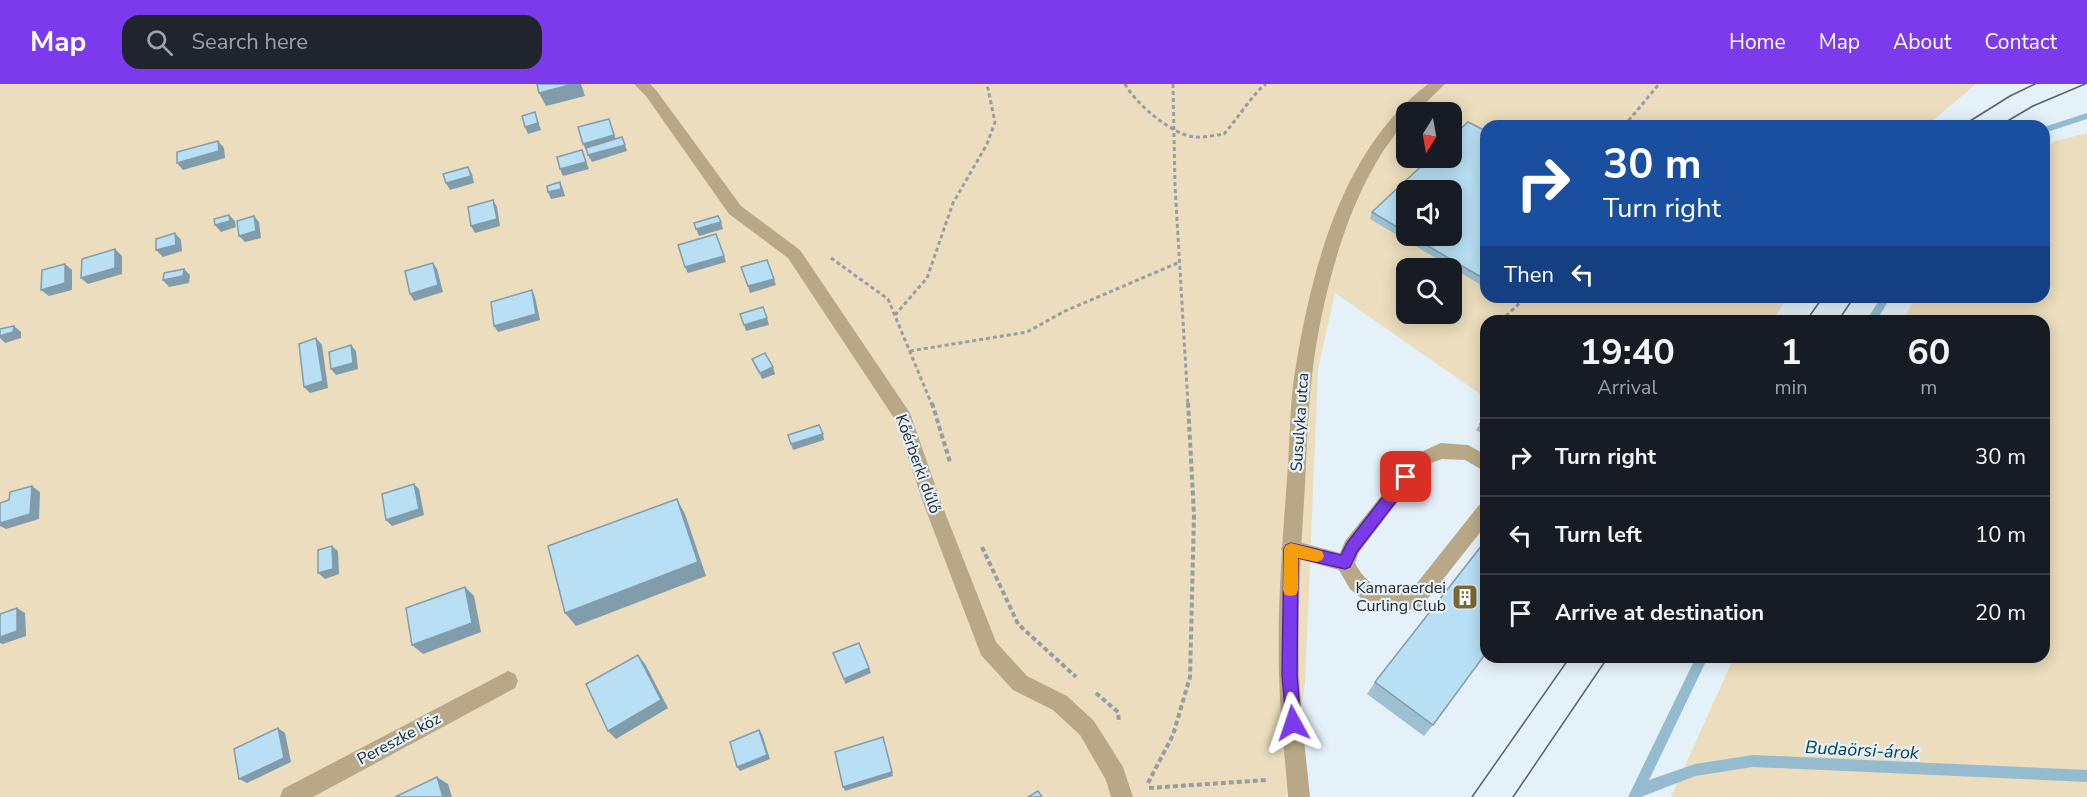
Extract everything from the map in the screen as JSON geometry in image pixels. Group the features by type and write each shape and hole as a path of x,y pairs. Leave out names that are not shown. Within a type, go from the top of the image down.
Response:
{"street":[{"name":"Kőérberki dűlő","path":"641,84 651,93 735,210 794,254 898,408 904,418 933,505 988,648 1020,683 1060,703 1087,728 1115,775 1122,797"},
{"name":"Susulyka utca","path":"1299,788 1289,675 1291,549 1304,367 1322,280 1340,222 1366,165 1390,130 1438,84"},
{"path":"1480,460 1468,453 1441,451 1420,460 1352,547 1345,563 1352,580 1375,598 1397,604 1415,600 1480,519"},
{"path":"1291,549 1345,563"},
{"name":"Pereszke köz","path":"291,797 508,681"}],"path":[{"path":"895,315 927,278 953,203 987,144 995,122 987,84"},
{"path":"1125,84 1132,97 1174,130 1195,137 1224,134 1245,110 1259,89 1266,84"},
{"path":"1141,792 1173,735 1190,677 1194,514 1173,84"},
{"path":"1629,120 1659,84"},
{"path":"909,351 1027,332 1065,312 1180,262"},
{"path":"1507,315 1520,303"},
{"path":"1145,788 1235,781 1299,788"}],"shaded area":[{"path":"0,84 1976,84 1933,120 1480,120 1480,303 1784,303 1776,315 1480,315 1480,394 1335,293 1318,369 1305,684 1286,797 0,797"},
{"path":"2087,133 2087,797 1671,797 1731,663 2050,663 2050,315 1906,315 1912,303 2050,303 2050,144 2055,141"}],"building":[{"path":"537,84 573,84 539,93"},
{"path":"535,112 538,123 525,127 522,116"},
{"path":"609,119 614,135 583,144 578,127"},
{"path":"1468,122 1480,128 1480,276 1462,266 1462,258 1448,258 1428,246 1462,246 1462,180 1406,180 1419,168 1462,168 1462,128"},
{"path":"622,137 625,145 588,155 586,148"},
{"path":"218,141 219,151 177,163 177,152"},
{"path":"582,150 586,162 560,169 557,157"},
{"path":"468,167 471,176 446,183 443,174"},
{"path":"560,182 561,189 548,192 547,186"},
{"path":"1396,190 1396,226 1372,212"},
{"path":"493,200 497,219 471,226 468,207"},
{"path":"229,215 230,221 215,225 214,219"},
{"path":"254,216 256,231 239,236 237,221"},
{"path":"718,216 721,222 696,229 694,223"},
{"path":"175,233 176,245 156,250 156,239"},
{"path":"716,234 724,256 685,267 678,245"},
{"path":"115,249 115,268 81,278 82,259"},
{"path":"767,260 774,279 748,286 741,267"},
{"path":"433,263 438,285 410,294 405,271"},
{"path":"65,264 65,283 41,290 42,270"},
{"path":"184,269 183,276 163,280 164,273"},
{"path":"532,290 536,314 494,326 491,302"},
{"path":"763,307 767,318 744,325 740,314"},
{"path":"14,326 13,332 0,336 0,329"},
{"path":"316,338 323,381 304,387 299,344"},
{"path":"351,345 353,363 331,369 329,352"},
{"path":"765,353 773,367 760,373 752,359"},
{"path":"819,425 823,434 791,444 788,435"},
{"path":"414,484 419,509 386,520 382,494"},
{"path":"32,486 30,514 0,523 0,503 9,500 10,492"},
{"path":"677,499 698,562 565,613 548,546"},
{"path":"332,546 333,569 318,573 318,550"},
{"name":"Kamaraerdei Curling Club","path":"1480,548 1480,661 1433,725 1375,682"},
{"path":"465,587 472,623 412,645 406,608"},
{"path":"17,608 17,631 0,637 0,614"},
{"path":"859,643 869,668 844,679 833,653"},
{"path":"638,655 661,700 608,731 586,684"},
{"path":"278,728 284,758 239,779 234,749"},
{"path":"759,730 767,755 737,767 730,742"},
{"path":"883,737 892,772 843,787 835,752"},
{"path":"437,777 443,797 395,797"},
{"path":"1038,791 1042,797 1028,797"}],"waterway":[{"path":"2050,128 2087,116"},
{"path":"1875,315 1882,303"},
{"path":"1634,797 1699,663"},
{"name":"Budaörsi-árok","path":"1639,790 1695,770 1753,761 2087,776"}],"tram line":[{"path":"1972,120 2010,96 2035,84"},
{"path":"2009,120 2033,106 2085,84"},
{"path":"1810,315 1819,303"},
{"path":"1842,315 1850,303"},
{"path":"1472,797 1566,663"},
{"path":"1513,797 1604,663"}],"slow traffic":[{"path":"1290,590 1291,549 1317,556"}],"place":[{"name":"Kamaraerdei Curling Club","path":"1465,597"}],"route":[{"path":"1293,723 1289,675 1291,549 1345,563 1352,547 1406,477"}]}
